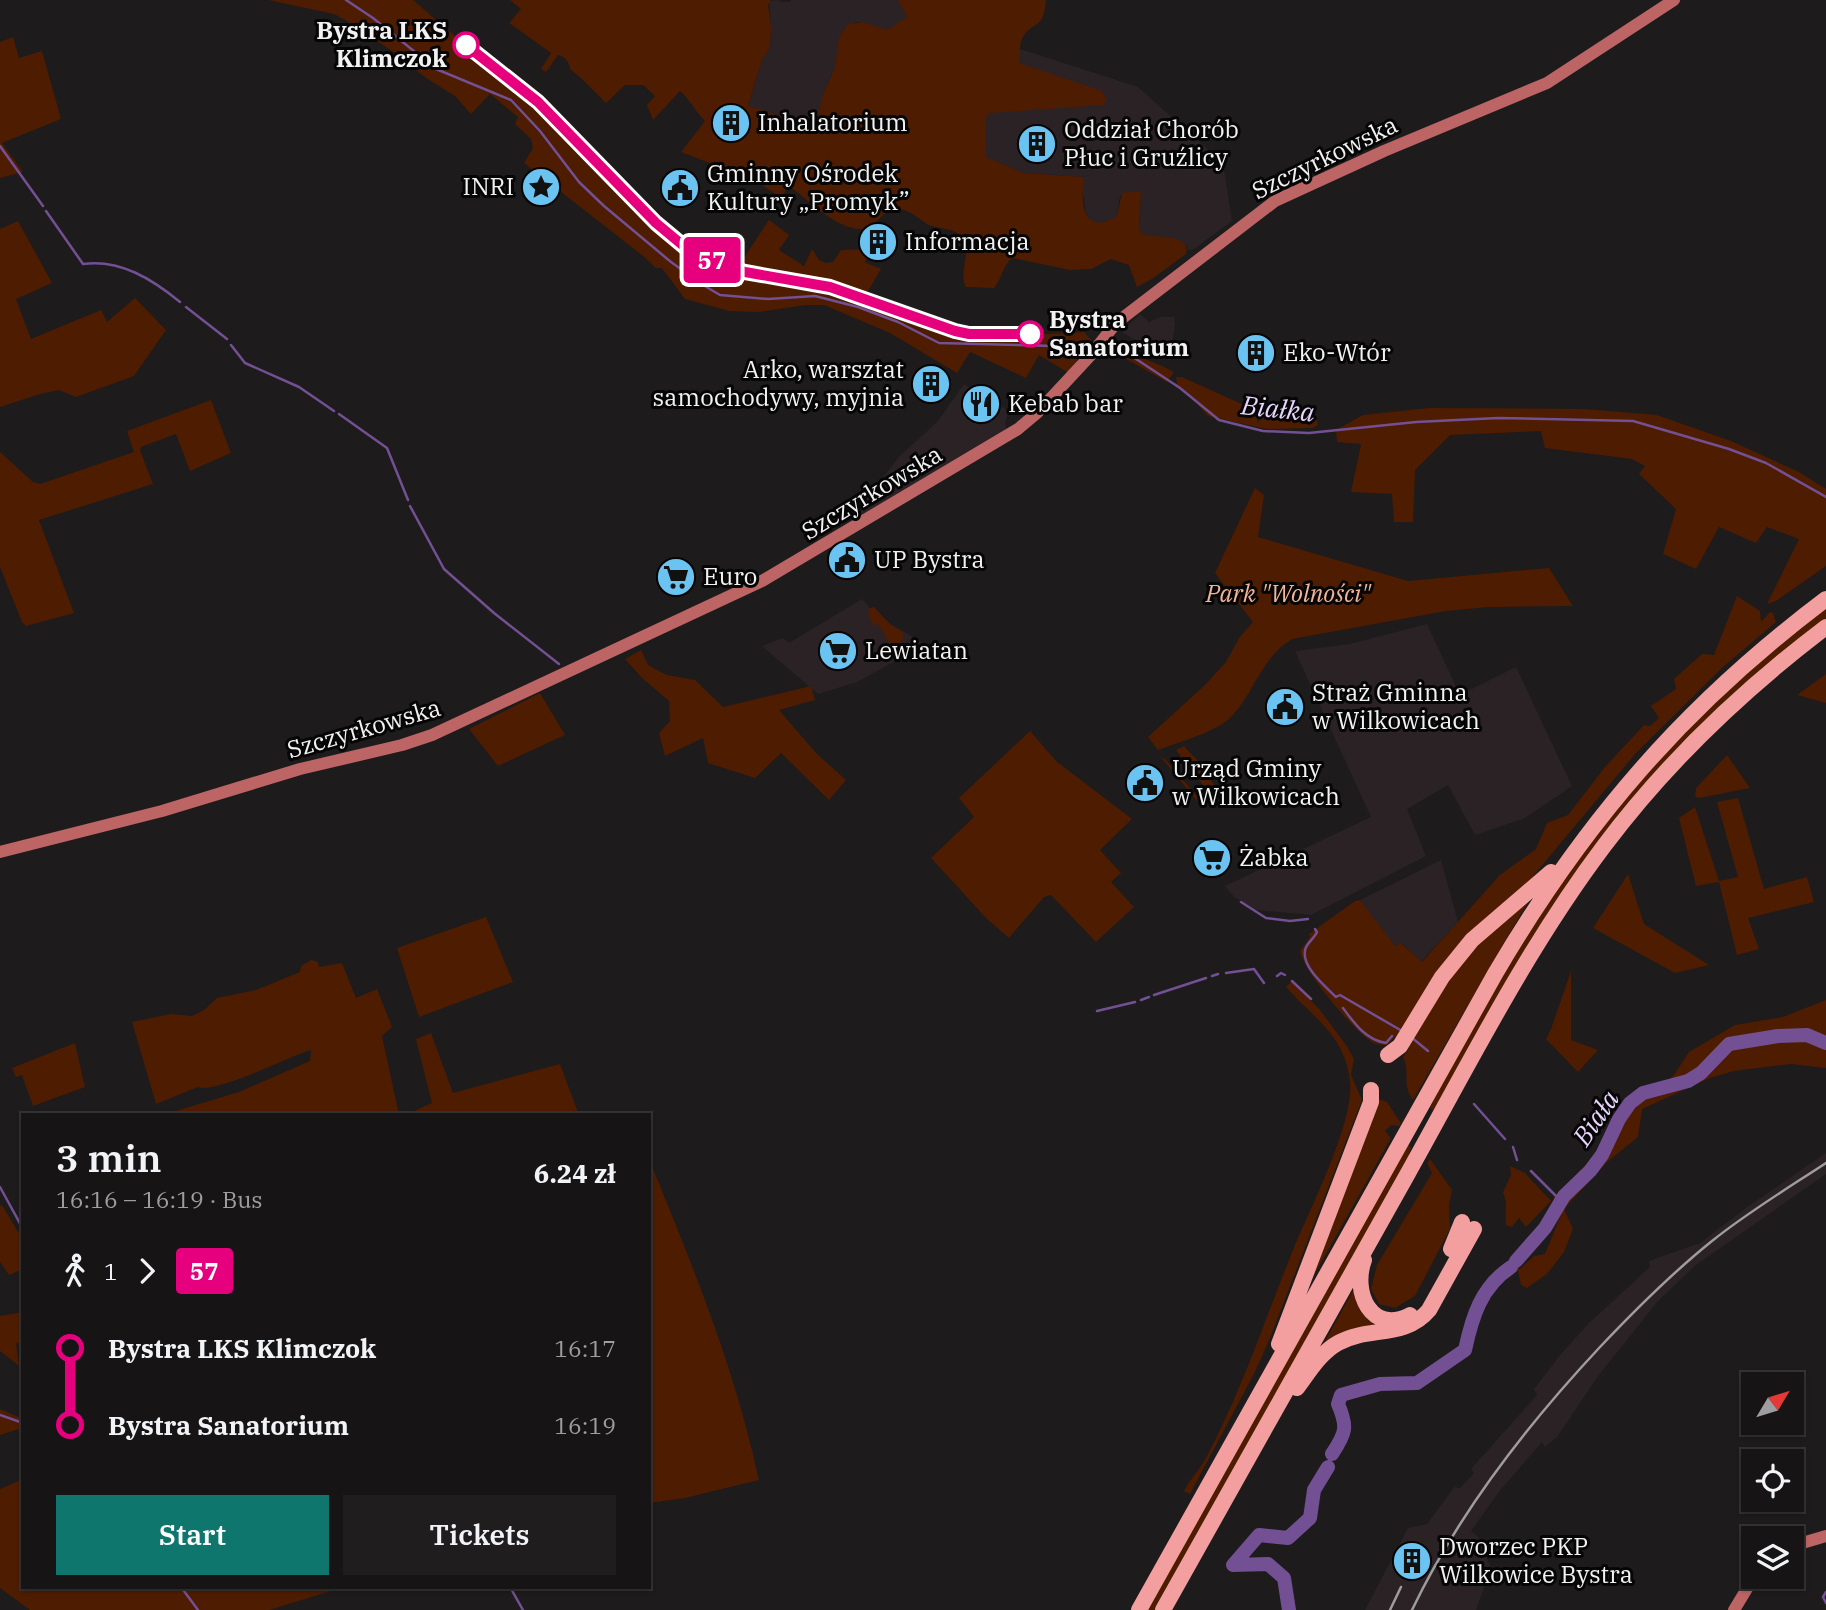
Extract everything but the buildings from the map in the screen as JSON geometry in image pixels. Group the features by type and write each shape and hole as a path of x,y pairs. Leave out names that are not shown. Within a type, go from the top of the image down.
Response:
{"highway":[{"path":"1139,1610 1515,940 1573,852 1620,792 1695,710 1741,667 1826,599"},
{"path":"1163,1610 1531,954 1567,898 1613,834 1667,770 1720,716 1777,665 1826,627"},
{"path":"1388,1055 1400,1046 1442,978 1472,940 1573,852"},
{"path":"1261,1393 1371,1102 1371,1090"},
{"path":"1265,1428 1324,1353 1336,1344 1359,1335 1402,1329 1419,1320 1429,1310 1468,1226 1452,1247 1421,1304 1408,1316 1391,1320 1383,1319 1370,1310 1361,1291 1362,1265 1373,1235"}],"main road":[{"name":"Szczyrkowska","path":"0,852 162,811 300,769 402,745 452,726 783,570 1018,429 1046,404 1099,345 1108,330 1275,201 1384,150 1547,83 1674,0"},
{"path":"1804,1542 1826,1536"},
{"path":"1734,1610 1747,1589"}],"shaded area":[{"path":"931,0 1020,49 1138,87 1223,163 1232,221 1194,249 1188,250 1187,246 1143,234 1139,230 1141,193 1120,196 1117,216 1104,224 1092,223 1086,213 1083,177 1023,173 988,159 885,30 863,22 855,22 827,85 815,128 748,107 762,60 770,46 769,1"},
{"path":"1140,314 1149,322 1161,317 1174,317 1170,361 1122,332"},
{"path":"964,384 1009,411 1005,423 1008,436 855,520 855,513 899,457 938,421"},
{"path":"862,599 878,617 922,642 908,654 857,682 818,694 762,646 783,638 789,643"},
{"path":"1427,624 1460,695 1516,667 1572,786 1525,818 1475,835 1448,785 1407,809 1426,856 1311,915 1257,910 1234,897 1225,886 1371,817 1295,651 1350,644"},
{"path":"1441,860 1458,922 1421,962 1402,943 1395,946 1389,940 1360,900"},
{"path":"1826,1153 1826,1174 1696,1265 1658,1301 1599,1375 1557,1437 1545,1447 1542,1442 1498,1493 1471,1531 1478,1537 1491,1568 1476,1610 1365,1610 1408,1528 1427,1524 1455,1486 1459,1489 1474,1473 1471,1469 1537,1395 1534,1389 1561,1354 1589,1323 1650,1267 1649,1261 1700,1243"}],"green space":[{"path":"268,0 413,0 538,102 674,239 700,255 732,268 739,265 769,220 789,235 779,250 804,266 812,249 819,260 826,263 833,262 841,250 872,249 865,262 881,269 864,298 969,334 1084,332 1092,341 1079,353 1072,375 1039,355 1026,378 970,352 957,373 890,333 824,305 759,312 729,311 685,299 662,268 656,268 524,163 533,148 531,139 515,124 518,117 490,94 471,114 455,96 347,21 334,14"},
{"path":"510,0 771,0 768,5 770,47 762,60 748,106 815,127 823,95 835,67 839,37 848,24 863,22 887,30 907,17 898,0 1046,0 1043,17 1022,39 1019,63 1102,91 1107,100 1102,105 990,113 986,117 986,157 1023,173 1084,177 1086,214 1097,222 1117,216 1122,193 1138,191 1141,193 1139,230 1143,234 1172,238 1184,243 1186,254 1137,287 1129,265 1111,259 1091,269 1070,270 1012,258 994,288 966,287 963,275 966,247 957,233 929,225 900,209 890,210 864,229 849,227 831,218 789,186 781,198 756,181 681,152 705,121 680,91 653,120 647,105 655,96 643,85 625,85 606,103 570,69 563,57 558,55 546,72 541,69 551,53 509,23 521,9"},
{"path":"13,37 19,58 42,51 61,119 2,143 23,172 0,178 0,42"},
{"path":"18,221 52,283 16,299 31,339 101,310 107,322 135,298 166,330 134,376 76,397 59,390 0,407 0,229"},
{"path":"1112,341 1174,372 1167,382 1119,355 1113,359 1103,351"},
{"path":"1176,377 1182,377 1255,410 1258,423 1264,411 1313,418 1318,425 1312,428 1266,429 1208,416 1187,392 1177,385"},
{"path":"211,400 231,453 190,471 176,434 141,447 153,484 39,520 74,613 26,626 0,567 0,452 33,482 40,484 134,452 127,431"},
{"path":"1429,408 1585,409 1657,415 1731,441 1799,472 1826,489 1826,566 1776,601 1767,604 1799,539 1767,527 1756,543 1719,527 1696,569 1663,554 1676,509 1639,474 1645,466 1632,459 1545,448 1541,431 1450,435 1415,470 1413,522 1394,522 1392,494 1351,492 1361,444 1337,442 1336,430 1363,415"},
{"name":"Park \"Wolności\"","path":"1255,488 1264,495 1258,537 1408,581 1549,568 1573,606 1489,607 1446,611 1292,639 1265,665 1240,706 1225,722 1197,736 1158,750 1148,737 1206,684 1226,662 1239,638 1253,622 1215,573"},
{"path":"1737,596 1760,611 1761,622 1770,612 1776,622 1723,667 1636,753 1398,1038 1395,1037 1387,1045 1381,1045 1363,1035 1330,1000 1303,960 1300,951 1310,937 1309,934 1360,900 1395,946 1401,943 1422,962 1500,875 1536,849 1547,823 1568,815 1605,767 1644,725 1650,726 1659,718 1651,706 1676,689 1674,679 1702,654 1714,655"},
{"path":"1826,606 1826,622 1638,796 1441,1103 1433,1110 1430,1107 1433,1103 1431,1096 1503,970 1587,840 1708,705"},
{"path":"874,607 890,624 904,633 901,644 891,651 887,647 890,644 878,624 874,626 868,615 870,608"},
{"path":"641,650 648,665 667,675 695,680 723,707 811,686 815,700 779,710 816,753 846,780 829,800 781,753 755,778 708,763 703,738 665,756 659,733 670,721 669,701 625,659"},
{"path":"1826,674 1826,703 1797,695"},
{"path":"540,693 565,735 498,766 469,729"},
{"path":"1030,731 1056,761 1132,819 1100,850 1121,873 1111,882 1134,907 1096,942 1051,895 1044,897 1009,938 987,919 931,858 974,817 959,798"},
{"path":"1184,746 1198,761 1225,801 1223,803 1215,792 1198,802 1160,756 1196,795 1205,788 1197,777 1190,779 1199,772 1190,760 1185,762 1176,750"},
{"path":"1727,755 1750,788 1695,797 1696,788"},
{"path":"1738,798 1764,889 1807,877 1814,902 1748,918 1759,949 1737,955 1719,882 1696,886 1679,818 1695,807 1719,881 1738,877 1717,802"},
{"path":"1628,874 1644,924 1709,965 1675,973 1593,928"},
{"path":"1532,895 1413,1100 1409,1094 1403,1057 1409,1048 1406,1045 1470,948"},
{"path":"486,917 513,982 419,1017 397,948"},
{"path":"311,960 318,962 319,967 342,963 356,998 377,989 392,1027 382,1036 399,1113 169,1113 239,1092 310,1061 311,1050 236,1080 207,1088 198,1087 156,1104 132,1022 171,1014 192,1016 204,1010 217,998 256,990 300,972 301,966"},
{"path":"1571,971 1571,1040 1598,1050 1578,1072 1546,1039"},
{"path":"1292,981 1320,1010 1346,1045 1354,1059 1351,1075 1362,1100 1270,1338 1255,1372 1190,1494 1184,1491 1207,1456 1242,1380 1329,1166 1350,1098 1350,1081 1342,1051 1327,1029 1286,987"},
{"path":"1826,1000 1826,1068 1791,1064 1734,1071 1710,1078 1642,1109 1638,1137 1606,1163 1564,1209 1573,1229 1564,1252 1547,1274 1527,1288 1521,1285 1517,1266 1520,1269 1534,1256 1545,1254 1563,1210 1553,1198 1603,1147 1624,1102 1643,1089 1665,1083 1674,1075 1689,1052 1735,1025 1783,1017"},
{"path":"431,1033 453,1093 560,1064 578,1113 410,1113 432,1103 416,1039"},
{"path":"75,1043 85,1087 33,1106 22,1075 16,1077 12,1068"},
{"path":"1379,1099 1387,1102 1401,1123 1399,1126 1391,1125 1385,1131 1391,1138 1298,1304 1374,1108"},
{"path":"1409,1145 1410,1159 1158,1610 1144,1610 1400,1152"},
{"path":"1430,1159 1452,1190 1449,1204 1450,1229 1415,1296 1395,1308 1379,1304 1371,1289 1377,1265 1432,1173 1427,1163"},
{"path":"651,1164 725,1357 759,1480 685,1498 651,1503"},
{"path":"1510,1166 1525,1173 1551,1201 1526,1227 1519,1218 1512,1227 1506,1225 1503,1192 1511,1175"},
{"path":"2,1205 21,1237 21,1270 9,1275 0,1262"},
{"path":"1354,1289 1364,1311 1384,1325 1321,1349"},
{"path":"21,1312 21,1342 16,1343 19,1366 0,1351 0,1316"},
{"path":"0,1409 21,1418 21,1428 0,1435"},
{"path":"21,1480 21,1589 337,1589 269,1610 30,1610 0,1588 0,1489"}],"waterway":[{"name":"Białka","path":"346,0 373,18 436,69 511,100 540,131 579,182 604,206 671,262 720,295 768,299 815,296 858,307 898,322 939,343 1092,345"},
{"path":"0,146 43,206"},
{"path":"46,211 83,264 97,263 135,272 180,302"},
{"path":"186,307 227,339"},
{"path":"231,345 245,363 299,387 334,411"},
{"name":"Białka","path":"1106,345 1130,355 1180,388 1219,420 1263,431 1309,433 1416,422 1498,418 1633,421 1729,449 1766,463 1826,497"},
{"path":"339,414 387,448 408,500"},
{"path":"410,506 444,569 559,664"},
{"path":"1241,902 1266,918 1290,921 1308,919"},
{"path":"1315,929 1317,932 1305,951 1307,963 1315,976 1336,997 1340,995 1402,1031"},
{"path":"1226,973 1254,969 1264,983"},
{"path":"1277,976 1281,973 1285,975"},
{"path":"1212,976 1218,974"},
{"path":"1154,995 1206,978"},
{"path":"1292,981 1311,999"},
{"path":"1141,1000 1149,997"},
{"path":"1097,1011 1135,1002"},
{"path":"1343,1008 1356,1025 1372,1038 1386,1043 1392,1036"},
{"name":"Biała","path":"1516,1261 1545,1228 1564,1196 1590,1171 1602,1155 1619,1119 1630,1103 1643,1093 1688,1081 1701,1073 1729,1044 1778,1036 1807,1035 1826,1043"},
{"path":"1411,1037 1428,1051"},
{"path":"1474,1104 1505,1139"},
{"path":"1513,1147 1517,1160"},
{"path":"1531,1171 1561,1201"},
{"path":"0,1187 21,1225"},
{"name":"Biała","path":"1332,1454 1344,1430 1338,1404 1341,1395 1380,1384 1417,1383 1465,1350 1471,1326 1485,1293 1511,1267"},
{"path":"0,1415 21,1422"},
{"name":"Biała","path":"1289,1610 1284,1578 1268,1564 1233,1565 1259,1535 1288,1538 1310,1518 1314,1490 1328,1467"},
{"path":"182,1589 198,1610"},
{"path":"511,1589 523,1610"},
{"path":"1826,1592 1823,1597 1826,1603"}],"railway":[{"path":"1412,1610 1451,1539 1496,1471 1520,1439 1600,1347 1654,1292 1712,1241 1826,1163"},
{"path":"1390,1610 1401,1587"}],"bus line":[{"name":"57","path":"466,45 538,102 665,231 686,248 745,272 830,287 942,328 969,334 1030,334"}],"place":[{"name":"Bystra LKS Klimczok","path":"466,45"},
{"name":"Inhalatorium","path":"731,123"},
{"name":"Oddział Chorób Płuc i Gruźlicy","path":"1037,144"},
{"name":"INRI","path":"541,187"},
{"name":"Gminny Ośrodek Kultury „Promyk”","path":"680,188"},
{"name":"Informacja","path":"878,242"},
{"name":"Bystra Sanatorium","path":"1030,334"},
{"name":"Eko-Wtór","path":"1256,353"},
{"name":"Arko, warsztat samochodywy, myjnia","path":"931,384"},
{"name":"Kebab bar","path":"981,404"},
{"name":"UP Bystra","path":"847,560"},
{"name":"Euro","path":"676,577"},
{"name":"Lewiatan","path":"838,651"},
{"name":"Straż Gminna w Wilkowicach","path":"1285,707"},
{"name":"Urząd Gminy w Wilkowicach","path":"1145,783"},
{"name":"Żabka","path":"1212,858"},
{"name":"Dworzec PKP Wilkowice Bystra","path":"1412,1561"}]}
